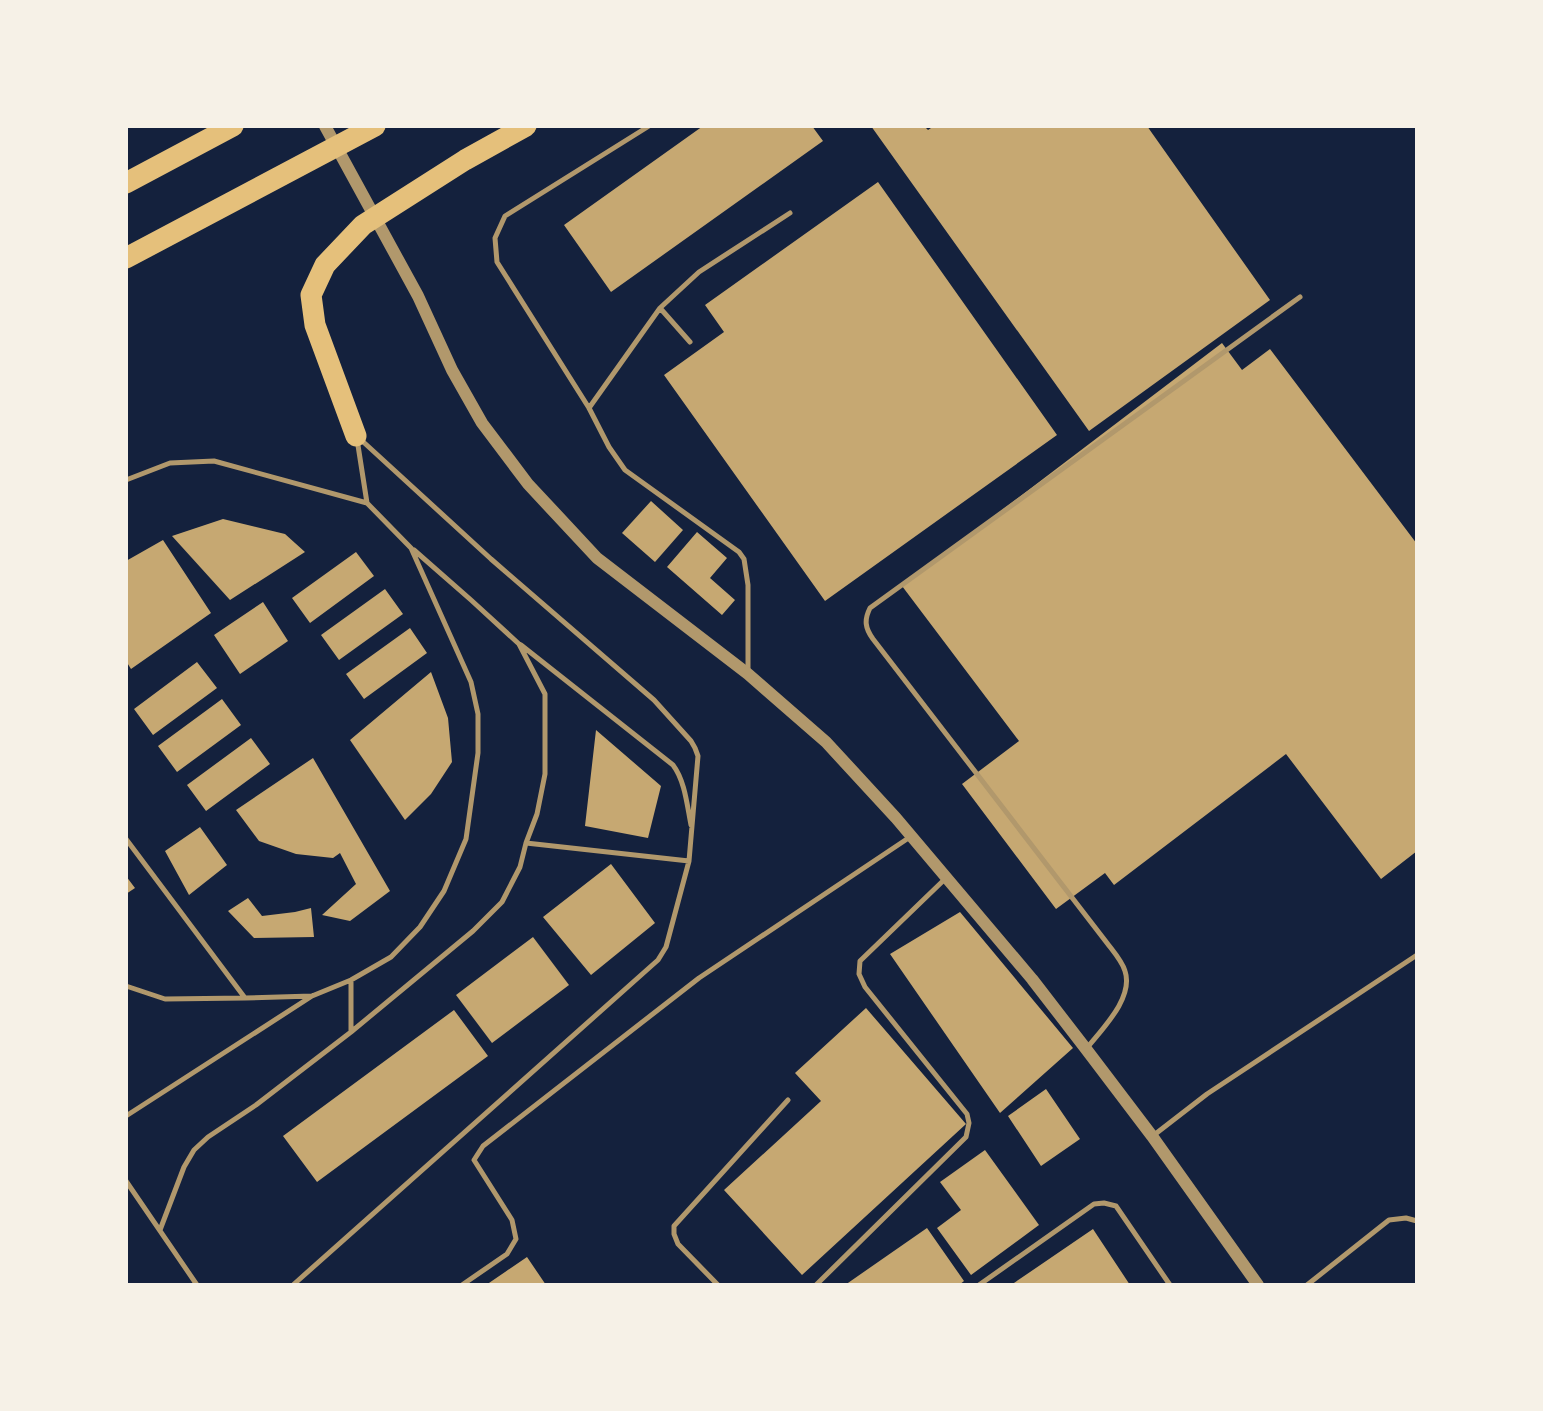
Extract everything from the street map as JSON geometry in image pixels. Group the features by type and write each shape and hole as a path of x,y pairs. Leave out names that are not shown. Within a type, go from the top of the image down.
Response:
{"highway":[{"path":"126,183 233,126"},
{"path":"126,258 375,126"},
{"path":"356,436 315,325 311,295 325,265 363,225 526,126"}],"street":[{"path":"325,126 418,296 452,370 482,423 528,484 597,558 748,674 826,742 911,836 1032,979 1152,1136 1258,1285"}],"lane":[{"path":"649,126 505,216 495,238 497,262 625,470 739,552 744,559 748,585 748,674"},
{"path":"589,408 660,308 699,272 790,213"},
{"path":"1086,1049 1120,1005 1125,988 1125,970 873,639 866,626 866,617 870,608 1300,297"},
{"path":"660,308 690,342"},
{"path":"356,436 367,503"},
{"path":"293,1285 658,960 666,947 689,861 698,756 691,741 654,700 491,559 356,436"},
{"path":"126,480 170,463 214,461 367,503 411,548 519,643 673,765 682,785 692,833"},
{"path":"126,1116 312,996 351,980 391,957 420,928 444,891 466,839 478,753 478,714 471,682 411,548"},
{"path":"160,1230 184,1167 194,1150 351,1032 473,931 502,902 520,867 537,814 545,774 545,694 519,643"},
{"path":"461,1285 508,1254 516,1239 512,1220 474,1160 482,1146 699,978 911,836"},
{"path":"126,839 245,998"},
{"path":"526,843 689,861"},
{"path":"816,1285 966,1137 970,1122 967,1114 865,987 859,974 860,961 946,878"},
{"path":"1152,1136 1207,1094 1417,955"},
{"path":"351,980 351,1032"},
{"path":"126,986 166,999 312,996"},
{"path":"718,1285 678,1244 674,1226 788,1100"},
{"path":"126,1181 197,1285"},
{"path":"979,1285 1094,1204 1104,1203 1116,1206 1170,1285"},
{"path":"1307,1285 1389,1220 1406,1218 1417,1221"}],"building":[{"path":"703,126 812,126 823,141 611,292 564,225"},
{"path":"871,126 924,126 928,130 934,126 1147,126 1270,300 1089,431"},
{"path":"878,182 1057,435 825,601 664,375 724,332 705,305"},
{"path":"1222,343 1242,370 1270,349 1417,544 1417,851 1381,879 1286,754 1114,885 1105,873 1056,909 962,784 1019,741 902,586"},
{"path":"651,501 683,530 655,562 622,533"},
{"path":"223,519 285,534 305,552 230,600 172,536"},
{"path":"697,532 727,558 710,578 735,600 722,615 667,567"},
{"path":"163,540 211,613 131,669 126,661 126,561"},
{"path":"356,552 374,576 310,623 292,598"},
{"path":"385,589 403,614 339,660 321,635"},
{"path":"263,602 288,641 240,674 214,635"},
{"path":"410,628 427,653 364,699 346,674"},
{"path":"197,662 217,688 153,735 134,709"},
{"path":"431,672 448,718 452,762 431,794 405,820 350,740"},
{"path":"222,699 241,725 177,772 158,746"},
{"path":"596,730 661,786 648,838 585,826"},
{"path":"251,738 270,764 206,811 187,785"},
{"path":"313,758 390,891 350,921 322,915 356,884 340,853 333,858 296,854 259,841 236,810"},
{"path":"200,827 227,865 189,895 165,851"},
{"path":"611,864 655,923 591,975 543,917"},
{"path":"126,876 135,888 126,894"},
{"path":"248,898 262,916 311,908 314,937 254,938 228,911"},
{"path":"960,912 1073,1048 1000,1113 890,954"},
{"path":"533,937 569,985 492,1043 456,995"},
{"path":"866,1008 966,1124 802,1275 724,1190 821,1101 795,1073"},
{"path":"454,1010 488,1056 317,1182 283,1136"},
{"path":"1046,1089 1080,1139 1041,1166 1008,1116"},
{"path":"985,1150 1039,1225 971,1275 937,1228 961,1210 940,1182"},
{"path":"927,1228 964,1281 959,1285 845,1285"},
{"path":"1093,1229 1130,1285 1011,1285"},
{"path":"527,1257 546,1285 486,1285"}]}
